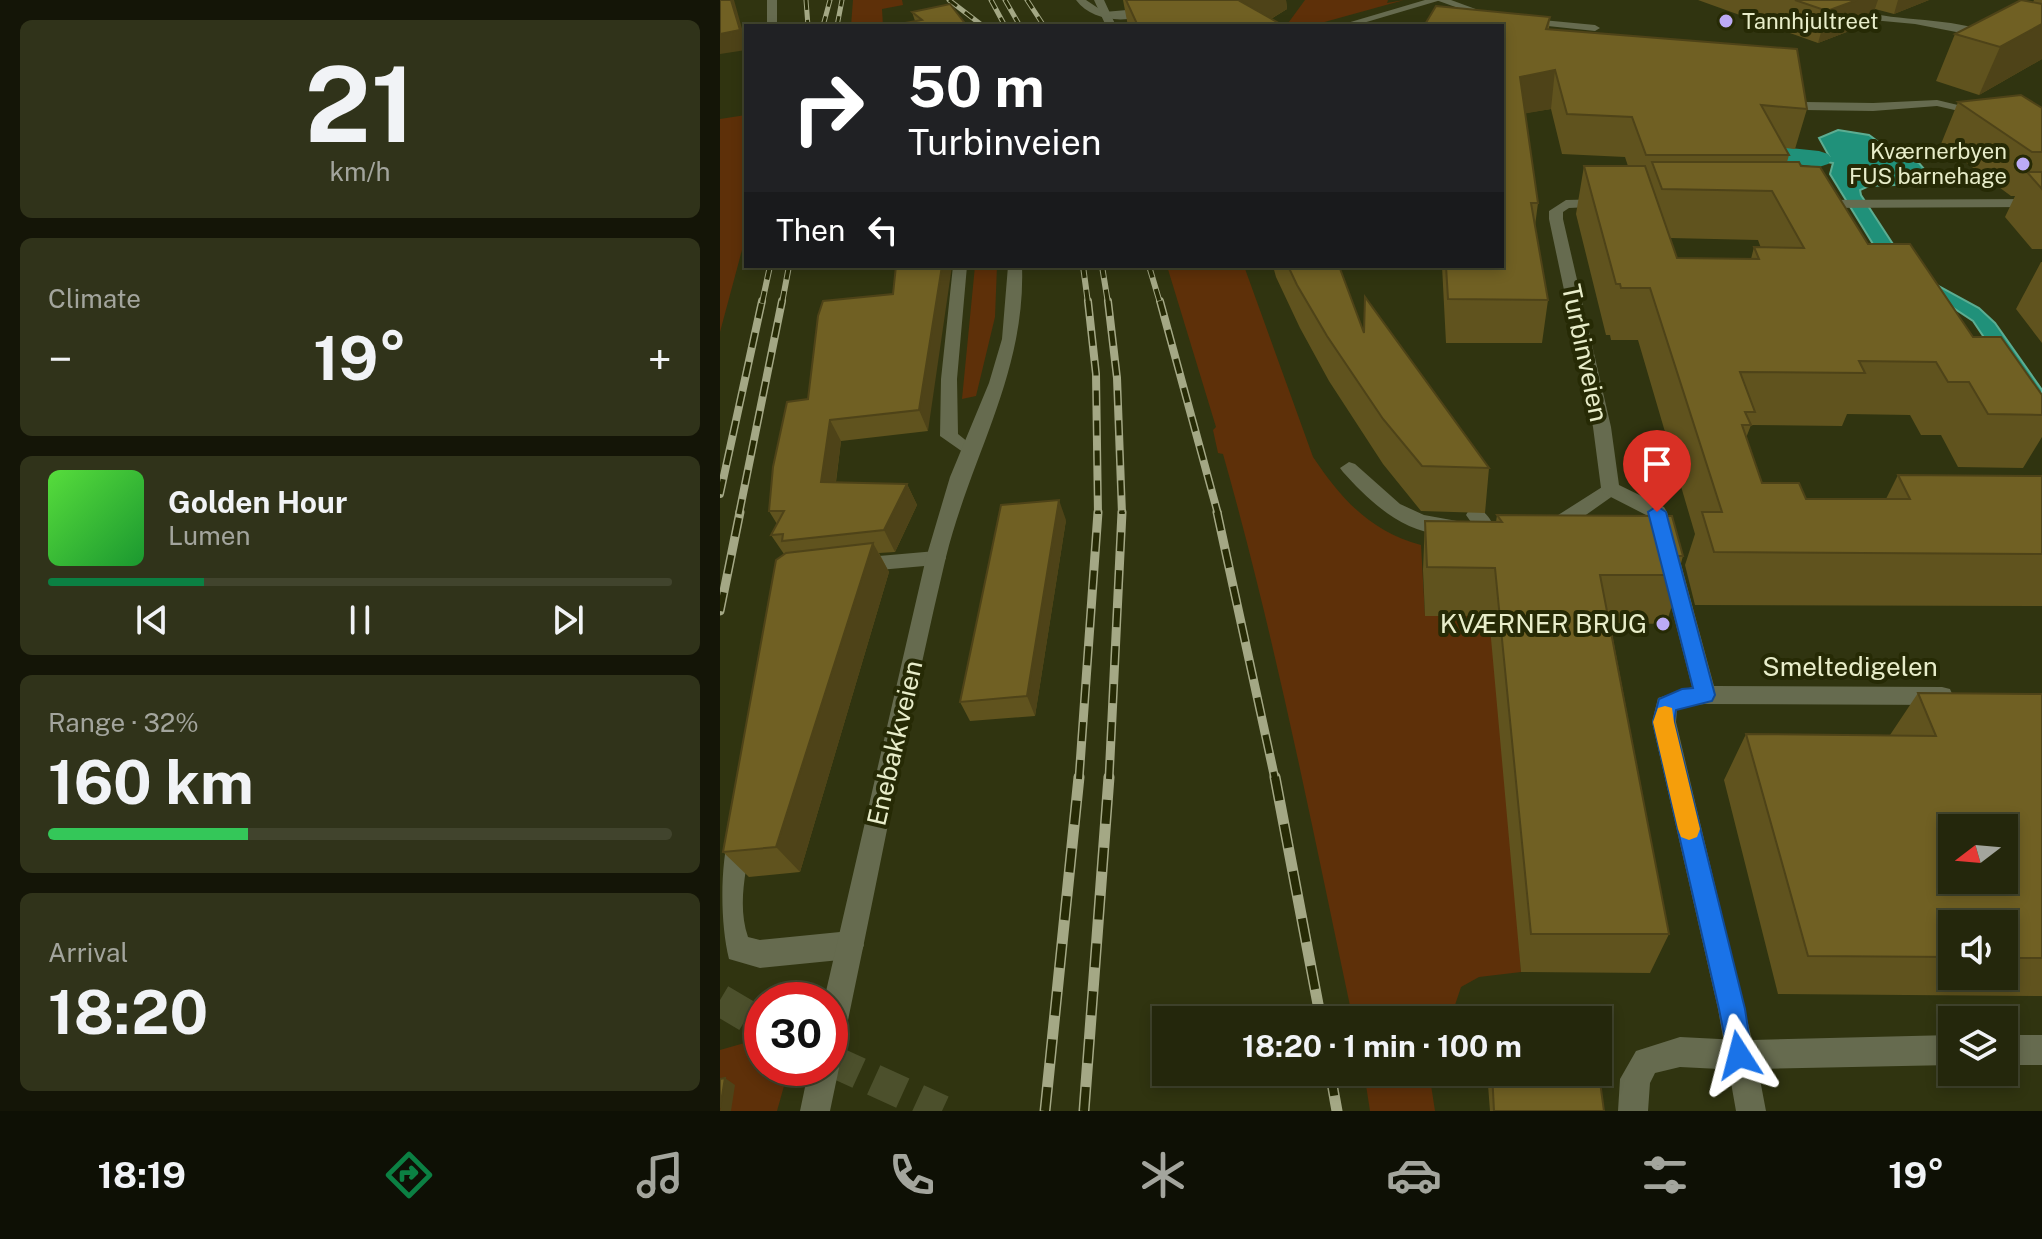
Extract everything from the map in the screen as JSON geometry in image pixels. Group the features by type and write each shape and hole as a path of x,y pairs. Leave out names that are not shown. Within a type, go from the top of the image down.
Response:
{"street":[{"path":"772,0 772,24"},
{"path":"1081,0 1090,12 1109,21 1163,10"},
{"path":"1099,0 1109,21"},
{"path":"1349,24 1438,0 1509,19 1595,28"},
{"path":"1815,0 1872,17 1915,21 2003,39"},
{"path":"1805,106 1873,107 1937,103 1991,115"},
{"name":"Turbinveien","path":"1610,488 1602,427 1556,211 1566,204 1624,203"},
{"path":"1805,204 2042,203"},
{"path":"960,268 949,379 949,436 970,451"},
{"name":"Enebakkveien","path":"842,982 936,558 970,451 1003,374 1011,341 1017,295 1015,268"},
{"path":"1349,468 1380,499 1414,521 1439,526 1485,521"},
{"path":"1525,524 1559,524 1610,488 1657,512 1705,695 1682,697 1666,705 1664,722 1732,1009 1751,1111"},
{"path":"828,569 936,558"},
{"name":"Smeltedigelen","path":"1705,695 1966,696"},
{"path":"743,817 729,916 731,934 739,949 760,954 850,945"},
{"path":"1633,1111 1635,1079 1646,1061 1680,1052 1739,1055 1938,1050"},
{"path":"2018,1051 2040,1052"},
{"path":"815,1111 820,1086"}],"shaded area":[{"path":"853,0 902,0 903,5 882,9 883,24 851,24"},
{"path":"1305,0 1388,0 1387,3 1404,0 1317,24 1287,24"},
{"path":"744,115 744,242 720,332 720,119"},
{"path":"975,268 997,268 995,317 976,396 962,399"},
{"path":"1168,268 1245,268 1313,457 1359,512 1387,531 1421,545 1425,616 1495,616 1521,972 1479,977 1461,987 1455,1006 1350,1006 1260,595 1223,454 1218,453 1213,430 1216,427"},
{"path":"744,1043 744,1086 784,1086 777,1111 720,1111 720,1050"},
{"path":"1366,1086 1431,1086 1435,1111 1370,1111"}],"water":[{"path":"1838,130 1869,135 1891,151 1919,163 1930,176 1921,184 1869,186 1860,190 1861,195 1904,261 1931,282 1979,308 1995,323 2042,390 2042,424 1973,321 1884,262 1830,174 1833,163 1820,161 1819,155 1829,156 1819,138"}],"building":[{"path":"720,0 731,0 740,30 720,34"},
{"path":"1126,0 1241,0 1280,24 1137,24"},
{"path":"1795,0 1857,0 1827,11"},
{"path":"2021,0 2042,4 2042,24 2000,47 1955,34"},
{"path":"950,4 965,24 899,24 922,20 912,12"},
{"path":"1436,6 1550,17 1546,29 1797,49 1807,109 1761,105 1789,155 1646,155 1632,117 1567,114 1555,70 1520,77 1538,203 1531,203 1548,300 1448,299 1446,268 1504,268 1504,24 1425,24"},
{"path":"2021,95 2042,108 2042,152 2032,152 1958,102"},
{"path":"1652,162 1799,162 1801,166 1820,167 1868,244 1910,244 1973,337 2001,337 2042,395 2042,415 1988,414 1969,382 1948,382 1936,362 1859,361 1865,373 1740,372 1755,412 1745,412 1751,425 1742,425 1762,483 1799,483 1806,499 1910,499 1898,475 2042,476 2042,554 1714,552 1702,512 1722,512 1650,288 1621,288 1620,284 1616,284 1584,166 1645,166 1677,258 1759,259 1754,247 1804,248 1772,191 1662,189"},
{"path":"2027,172 2042,172 2042,189"},
{"path":"896,268 942,268 919,410 830,420 821,482 907,484 884,530 782,541 783,534 771,535 784,511 769,511 773,467 787,402 808,399 818,316 823,301 893,294"},
{"path":"1289,268 1340,268 1364,333 1365,297 1489,468 1422,466 1383,419"},
{"path":"1059,500 1027,696 960,702 1001,505"},
{"path":"1497,515 1672,516 1683,556 1677,556 1682,575 1600,575 1669,934 1531,934 1495,568 1427,567 1425,521 1502,522"},
{"path":"873,543 776,847 723,852 776,560 786,553"},
{"path":"1918,693 2042,694 2042,958 2018,958 2018,910 1938,910 1938,957 1808,956 1746,734 1936,736"},
{"path":"725,1078 720,1108 720,1079"},
{"path":"1493,1086 1601,1086 1604,1111 1494,1111"}],"waterway":[{"path":"1750,152 1819,159"}],"tunnel":[{"path":"720,1000 744,1014"},
{"path":"848,1068 942,1111"}],"railway":[{"path":"806,0 808,24"},
{"path":"824,24 830,0"},
{"path":"837,24 842,0"},
{"path":"949,0 980,24"},
{"path":"991,0 1004,24"},
{"path":"1005,0 1019,24"},
{"path":"1027,0 1043,24"},
{"path":"762,303 770,268"},
{"path":"782,303 789,268"},
{"path":"1083,268 1088,303"},
{"path":"1102,268 1108,303"},
{"path":"1150,268 1160,303"},
{"path":"720,494 762,301"},
{"path":"739,514 782,301"},
{"path":"1088,301 1096,374 1098,512"},
{"path":"1108,301 1117,378 1122,513"},
{"path":"1160,301 1218,514"},
{"path":"720,611 740,512"},
{"path":"1079,779 1098,512"},
{"path":"1217,512 1275,779"},
{"path":"1109,779 1122,513"},
{"path":"1045,1111 1079,777"},
{"path":"1084,1111 1109,777"},
{"path":"1275,777 1318,1006"},
{"path":"1333,1086 1337,1111"}],"slow traffic":[{"path":"1665,714 1664,722 1689,829"}],"place":[{"name":"Tannhjultreet","path":"1726,21"},
{"name":"Kværnerbyen FUS barnehage","path":"2023,164"},
{"name":"KVÆRNER BRUG","path":"1663,624"}],"route":[{"path":"1657,512 1705,695 1682,697 1666,705 1664,722 1732,1009 1739,1055"}]}
